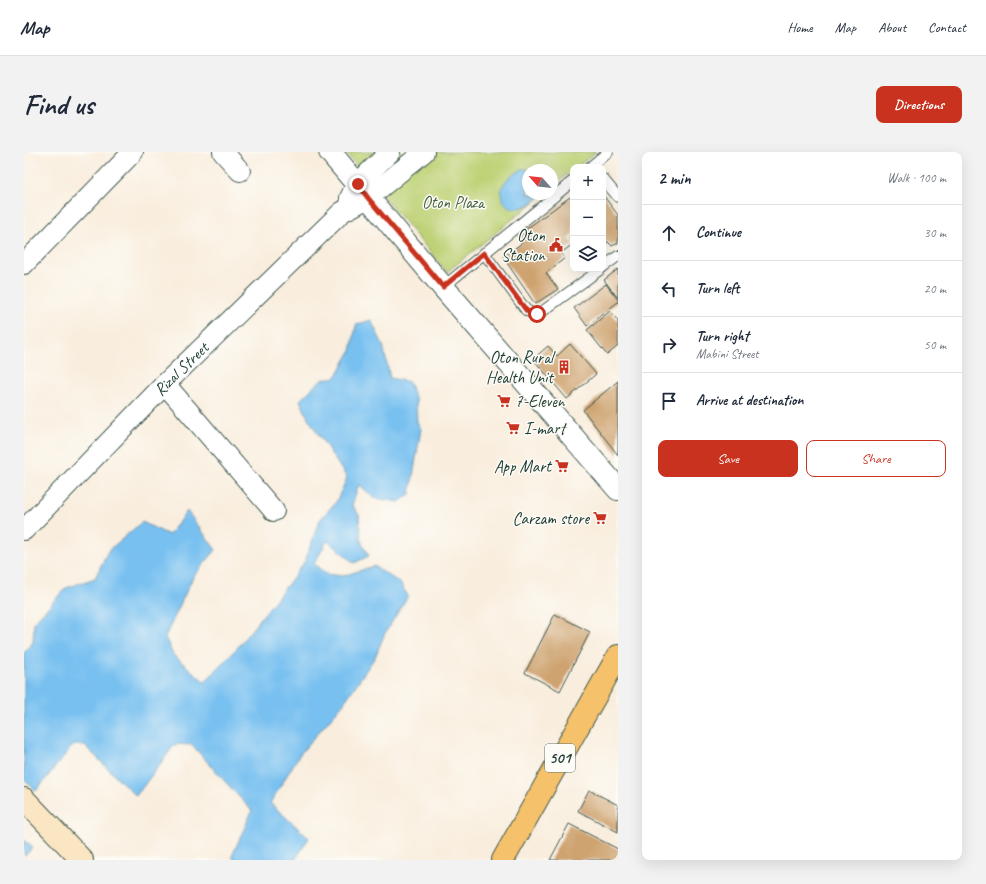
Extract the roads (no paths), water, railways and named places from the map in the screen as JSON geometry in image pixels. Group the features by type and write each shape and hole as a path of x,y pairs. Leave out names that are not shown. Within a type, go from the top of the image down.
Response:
{"main road":[{"name":"501","path":"503,860 618,656"},
{"path":"24,799 82,860"}],"street":[{"path":"24,264 133,152"},
{"path":"223,152 240,171"},
{"path":"330,152 443,287 618,490"},
{"name":"Rizal Street","path":"24,530 165,384 363,191 390,152"},
{"name":"Rizal Street","path":"363,191 424,152"},
{"path":"165,384 274,511"}],"lane":[{"path":"594,164 608,152"},
{"path":"443,287 570,183"},
{"path":"606,183 618,197"},
{"path":"484,253 526,310 531,314 537,314 543,311 597,272"},
{"path":"606,265 618,256"}],"water":[{"path":"522,170 522,200 535,200 527,206 514,208 509,207 504,201 501,196 501,190 507,180"},
{"path":"371,320 383,345 390,378 409,382 416,400 417,422 421,429 410,494 399,502 374,498 359,484 352,505 359,515 361,541 369,556 354,563 327,541 314,564 326,574 343,576 374,566 400,583 408,596 385,633 375,657 343,704 300,754 270,803 309,838 295,860 234,860 232,856 252,811 192,745 175,744 136,796 85,746 73,745 36,791 24,779 24,653 33,642 34,622 66,588 95,578 108,551 142,522 169,535 187,511 216,550 193,577 165,637 173,655 205,682 237,648 296,574 305,561 319,521 336,502 347,478 308,418 300,400 322,379 336,377 351,351 356,325"},
{"path":"24,840 33,847 24,857"}],"place":[{"name":"Oton Station","path":"556,245"},
{"name":"Oton Rural Health Unit","path":"564,367"},
{"name":"7-Eleven","path":"504,401"},
{"name":"I-mart","path":"513,428"},
{"name":"App Mart","path":"562,466"},
{"name":"Carzam store","path":"600,518"}],"park label":[{"name":"Oton Plaza","path":"453,202"}]}
